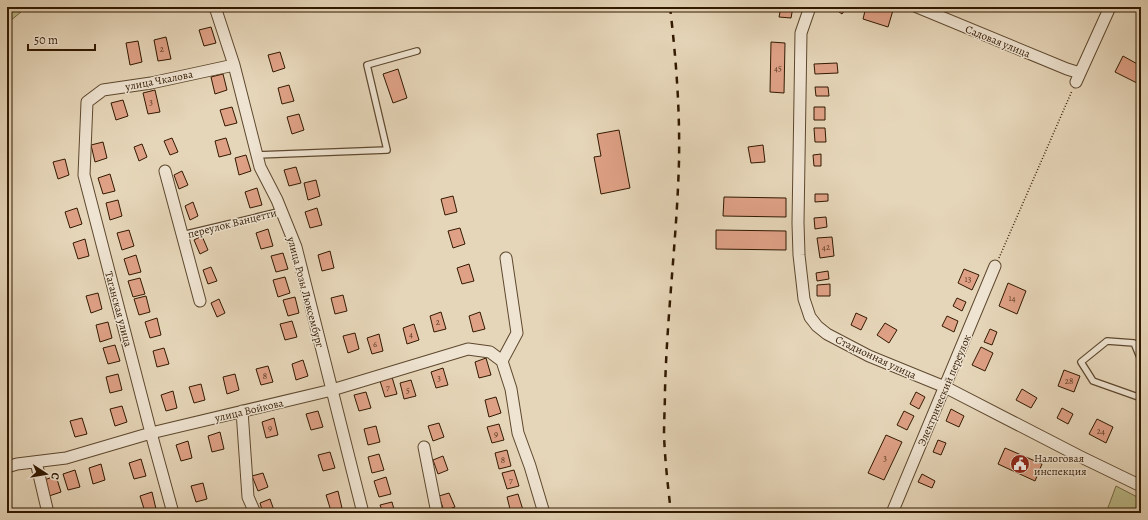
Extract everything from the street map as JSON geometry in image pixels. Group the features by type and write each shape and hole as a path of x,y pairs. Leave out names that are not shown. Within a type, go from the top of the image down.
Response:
{"street":[{"name":"улица Розы Люксембург","path":"215,7 234,65 260,167 282,211 296,247 363,513"},
{"name":"Стадионная улица","path":"810,7 800,33 798,223 799,256 804,299 810,317 817,326 827,334 869,356 944,387 1141,486"},
{"name":"Садовая улица","path":"917,7 1067,69 1078,78"},
{"path":"1078,78 1110,7"},
{"name":"улица Чкалова","path":"87,102 103,90 151,83 234,65"},
{"name":"Таганская улица","path":"87,102 84,174 173,513"},
{"name":"переулок Ванцетти","path":"165,171 200,301"},
{"path":"506,258 517,333 502,361 511,389 518,433 530,466 544,513"},
{"name":"Электрический переулок","path":"892,513 995,266"},
{"name":"улица Войкова","path":"7,467 17,464 66,458 151,433 332,390 468,349 490,352 502,361"},
{"path":"242,411 248,497 255,513"},
{"path":"424,447 437,513"},
{"path":"36,462 48,513"}],"lane":[{"path":"257,155 387,150 367,65 417,51"},
{"name":"переулок Ванцетти","path":"182,236 282,211"},
{"path":"1141,360 1134,344 1107,341 1081,362 1093,381 1141,398"}],"path":[{"path":"995,266 1078,78"}],"green space":[{"path":"7,7 27,7 10,21 7,20"},
{"path":"1116,486 1141,499 1141,513 1106,513"}],"building":[{"path":"781,7 793,7 791,18 779,17"},
{"path":"832,7 847,7 842,14"},
{"path":"866,7 894,7 888,27 863,19"},
{"path":"211,27 216,43 204,46 199,30"},
{"path":"166,37 171,59 158,61 154,40"},
{"path":"138,41 142,62 130,65 126,43"},
{"path":"771,42 785,43 784,93 770,92"},
{"path":"280,52 285,68 273,72 268,55"},
{"path":"1123,56 1141,66 1141,80 1139,84 1115,72"},
{"path":"837,63 838,73 815,74 814,64"},
{"path":"398,69 407,98 393,103 383,74"},
{"path":"223,74 227,90 215,94 211,77"},
{"path":"289,85 294,101 282,104 278,88"},
{"path":"815,87 828,87 829,96 816,96"},
{"path":"155,90 160,112 148,114 143,93"},
{"path":"123,100 128,116 116,120 111,103"},
{"path":"232,107 237,123 225,126 220,110"},
{"path":"814,107 825,107 825,120 814,120"},
{"path":"299,114 304,130 292,134 287,117"},
{"path":"814,128 825,128 826,142 815,142"},
{"path":"619,130 630,188 601,194 594,157 601,156 597,134"},
{"path":"172,138 178,152 170,155 164,141"},
{"path":"226,138 231,154 219,157 215,141"},
{"path":"103,142 107,158 95,162 91,145"},
{"path":"142,144 147,157 139,161 134,147"},
{"path":"763,145 765,162 751,163 748,147"},
{"path":"821,154 821,166 814,166 813,155"},
{"path":"246,155 251,171 239,175 235,158"},
{"path":"65,159 69,175 58,179 53,162"},
{"path":"296,167 301,183 289,186 284,170"},
{"path":"182,171 188,185 179,189 174,175"},
{"path":"110,174 115,191 103,194 98,178"},
{"path":"316,180 320,196 308,200 304,183"},
{"path":"257,188 262,205 250,208 245,192"},
{"path":"815,194 828,194 828,201 815,202"},
{"path":"453,196 457,212 445,215 441,199"},
{"path":"724,197 786,198 786,217 723,216"},
{"path":"118,200 122,216 110,220 106,203"},
{"path":"193,202 198,216 190,220 185,206"},
{"path":"77,208 82,224 70,228 65,212"},
{"path":"317,208 322,225 310,228 305,212"},
{"path":"826,217 827,227 815,229 814,218"},
{"path":"460,228 465,244 453,248 448,231"},
{"path":"268,229 273,246 261,249 256,233"},
{"path":"129,230 134,246 122,250 117,233"},
{"path":"716,230 786,231 786,250 716,249"},
{"path":"202,236 208,250 200,254 194,240"},
{"path":"832,237 834,256 820,258 817,238"},
{"path":"85,239 89,256 78,259 73,243"},
{"path":"330,251 334,268 322,271 318,255"},
{"path":"283,253 288,269 276,272 271,256"},
{"path":"136,255 141,272 129,275 124,259"},
{"path":"469,264 474,281 462,284 457,268"},
{"path":"211,267 217,281 208,284 203,270"},
{"path":"964,269 979,275 972,290 958,283"},
{"path":"828,271 829,279 817,281 816,273"},
{"path":"285,277 290,293 278,297 273,280"},
{"path":"140,278 145,294 133,297 128,281"},
{"path":"1008,283 1026,291 1017,314 999,306"},
{"path":"830,284 830,296 817,296 817,285"},
{"path":"98,293 102,309 91,313 86,296"},
{"path":"343,295 347,311 335,314 331,298"},
{"path":"146,296 150,312 139,315 134,299"},
{"path":"295,297 299,313 288,316 283,300"},
{"path":"957,298 966,302 962,311 953,306"},
{"path":"219,299 225,313 217,317 211,303"},
{"path":"441,312 446,329 434,332 430,316"},
{"path":"480,312 485,329 473,332 469,316"},
{"path":"856,313 867,318 861,330 851,325"},
{"path":"947,316 958,321 954,332 942,326"},
{"path":"157,318 161,335 150,338 145,322"},
{"path":"292,321 297,337 285,340 280,324"},
{"path":"108,322 112,338 100,342 96,325"},
{"path":"885,323 897,330 889,343 877,335"},
{"path":"414,324 419,340 407,344 403,328"},
{"path":"990,329 997,332 992,345 984,342"},
{"path":"355,333 359,349 348,353 343,336"},
{"path":"379,334 383,351 372,354 367,338"},
{"path":"115,345 120,361 108,364 103,348"},
{"path":"981,347 993,353 985,371 972,365"},
{"path":"164,348 169,364 157,367 153,351"},
{"path":"486,358 491,375 479,378 475,362"},
{"path":"303,360 308,376 296,380 292,364"},
{"path":"268,366 273,382 261,385 256,369"},
{"path":"443,368 448,385 436,388 431,372"},
{"path":"1064,370 1080,376 1074,392 1058,386"},
{"path":"118,374 122,390 110,393 106,377"},
{"path":"235,374 239,390 227,394 223,377"},
{"path":"392,377 397,394 385,397 380,381"},
{"path":"411,380 416,396 404,399 400,383"},
{"path":"201,384 205,400 194,403 189,387"},
{"path":"1022,389 1037,398 1031,408 1016,400"},
{"path":"173,391 177,408 166,411 161,395"},
{"path":"366,392 371,408 359,411 354,395"},
{"path":"916,392 925,397 919,409 910,404"},
{"path":"496,397 501,413 489,417 485,400"},
{"path":"122,406 127,422 115,426 110,409"},
{"path":"1062,408 1073,414 1068,424 1057,418"},
{"path":"951,409 964,416 959,427 946,421"},
{"path":"318,411 323,427 311,430 306,414"},
{"path":"904,411 914,416 907,430 897,425"},
{"path":"82,418 87,434 75,437 70,421"},
{"path":"274,418 278,435 266,438 262,422"},
{"path":"1097,419 1113,427 1106,443 1089,434"},
{"path":"439,423 444,437 433,441 428,426"},
{"path":"499,424 504,440 492,443 487,427"},
{"path":"376,426 380,442 368,445 364,429"},
{"path":"220,432 224,449 212,452 208,436"},
{"path":"886,435 902,442 884,480 868,473"},
{"path":"938,440 946,443 941,455 933,452"},
{"path":"188,441 192,458 181,461 176,445"},
{"name":"Налоговая инспекция","path":"1005,448 1042,464 1035,481 998,464"},
{"path":"507,450 511,466 499,469 495,453"},
{"path":"330,452 335,468 323,471 318,455"},
{"path":"379,454 384,470 372,473 368,457"},
{"path":"443,456 448,470 438,474 433,460"},
{"path":"141,459 146,476 134,479 129,463"},
{"path":"101,464 105,480 93,484 89,468"},
{"path":"75,470 80,487 68,490 63,474"},
{"path":"514,470 519,486 507,489 502,473"},
{"path":"263,473 268,487 258,491 252,476"},
{"path":"922,474 935,481 932,488 918,482"},
{"path":"56,476 61,492 49,496 44,480"},
{"path":"386,477 391,494 379,497 374,481"},
{"path":"203,483 207,499 196,502 191,486"},
{"path":"338,491 342,508 331,511 326,495"},
{"path":"152,492 156,509 145,512 140,496"},
{"path":"449,493 455,507 444,511 439,496"},
{"path":"518,494 523,510 511,513 507,497"},
{"path":"270,499 275,513 263,513 260,503"},
{"path":"392,502 395,513 383,513 380,505"},
{"path":"207,509 208,513 195,513 195,512"}],"railway":[{"path":"670,7 679,122 679,161 666,361 664,424 665,454 671,513"}],"place":[{"name":"Налоговая инспекция","path":"1020,464"}]}
